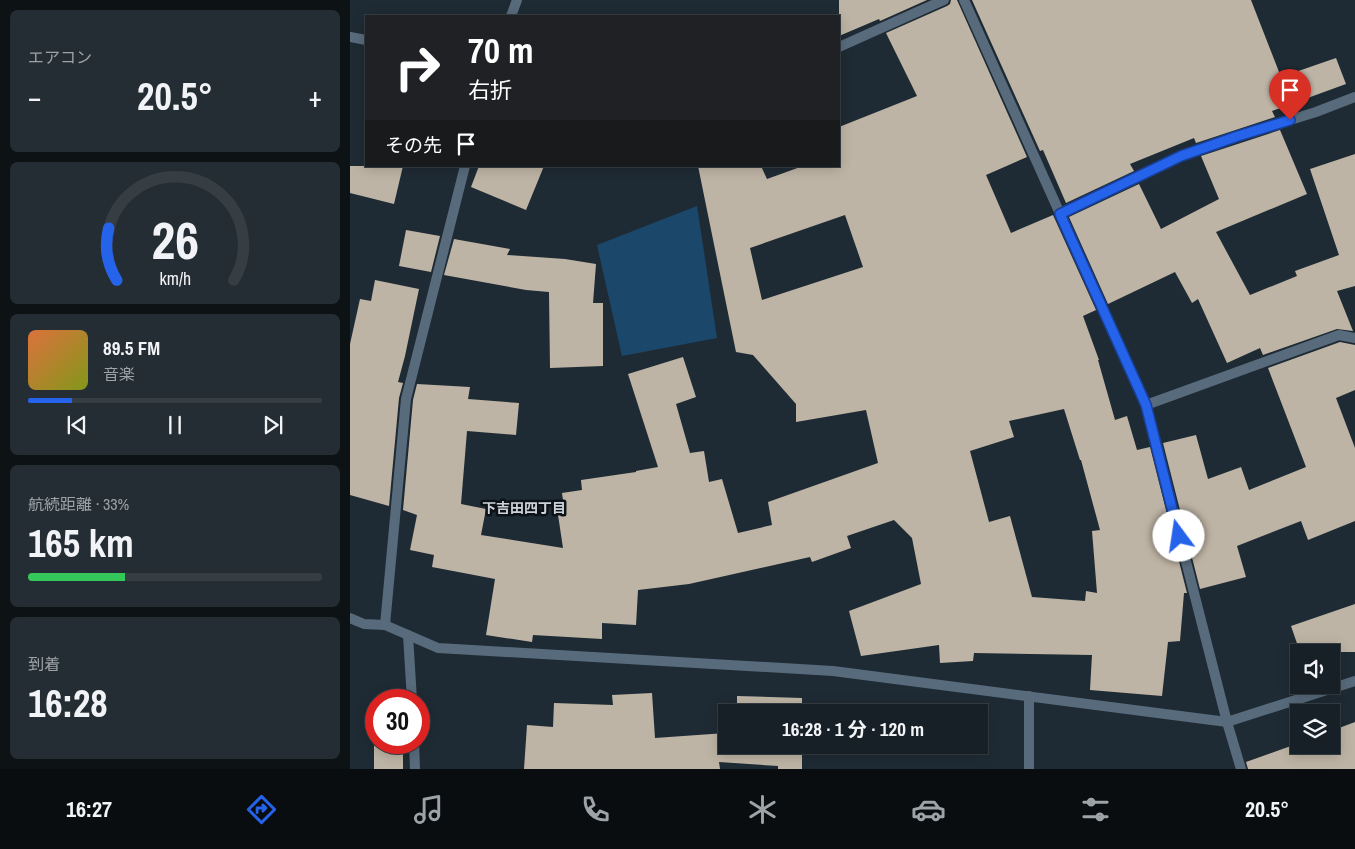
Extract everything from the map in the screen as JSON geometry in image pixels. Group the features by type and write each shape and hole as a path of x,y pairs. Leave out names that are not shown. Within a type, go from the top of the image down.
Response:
{"street":[{"path":"511,15 517,0"},
{"path":"840,47 944,0"},
{"path":"964,0 1146,405 1226,722 1241,769"},
{"path":"350,37 365,40"},
{"path":"1060,214 1181,156 1316,112 1355,97"},
{"path":"385,625 406,399 465,167"},
{"path":"1146,405 1339,335 1355,338"},
{"path":"350,618 364,624 385,625 438,648 833,671 1226,722 1355,681"},
{"path":"408,635 411,689"},
{"path":"1029,696 1029,769"},
{"path":"415,754 416,769"}],"shaded area":[{"path":"697,206 717,338 622,356 597,245"}],"building":[{"path":"839,0 927,0 880,21 879,19 840,36"},
{"path":"951,0 957,0 1027,157 986,175 1011,233 1053,215 1096,310 1083,316 1099,360 1115,420 1127,416 1137,450 1150,447 1187,593 1184,593 1180,641 1168,642 1162,696 1090,690 1092,655 974,653 973,661 940,663 939,645 861,656 849,611 921,584 912,538 894,520 847,536 851,548 812,562 810,557 689,584 638,590 636,625 602,623 602,639 533,635 532,642 486,635 495,579 432,567 434,555 410,550 417,515 403,510 413,400 417,384 470,387 468,399 519,403 516,435 467,431 461,504 486,509 481,535 563,548 557,508 564,507 562,493 582,490 581,480 658,467 628,374 683,357 696,397 676,404 690,453 704,451 709,482 722,479 738,533 772,525 768,502 878,463 866,410 796,422 796,404 753,355 736,352 698,167 761,167 767,179 800,167 840,167 840,127 917,96 886,33 947,6","holes":["845,215 863,267 762,300 750,248","1064,409 1100,530 1092,531 1097,593 1086,591 1085,601 1032,597 1010,516 989,522 970,451 1014,437 1009,421"]},
{"path":"972,0 1251,0 1281,77 1336,58 1346,84 1272,111 1275,117 1196,143 1194,138 1130,164 1134,171 1066,203 1043,150 1040,151"},
{"path":"1280,130 1307,194 1216,232 1250,295 1297,276 1295,271 1339,255 1310,169 1355,154 1355,286 1337,291 1353,331 1337,329 1263,355 1260,348 1227,363 1198,299 1192,303 1175,272 1108,304 1069,217 1139,184 1161,229 1219,199 1201,156"},
{"path":"350,166 403,167 394,204 350,193"},
{"path":"479,167 544,167 526,210 471,187"},
{"path":"406,230 440,236 431,272 399,266"},
{"path":"454,239 510,249 507,255 565,259 596,264 593,303 603,303 603,366 550,368 549,292 526,290 444,275"},
{"path":"375,280 419,289 398,382 403,383 399,398 389,506 350,495 350,344 360,299 371,301"},
{"path":"1340,342 1355,345 1355,390 1336,398 1355,448 1355,521 1308,540 1301,521 1237,546 1246,577 1200,589 1163,443 1196,435 1208,479 1241,467 1249,490 1306,467 1268,368"},
{"path":"1355,604 1355,652 1340,652 1340,644 1297,644 1291,626"},
{"path":"652,693 655,738 718,734 718,754 802,754 802,769 778,769 778,766 719,762 720,769 524,769 527,725 553,727 554,703 613,705 612,695"},
{"path":"737,696 802,698 802,704 737,704"},
{"path":"1355,722 1355,769 1248,769 1246,762 1290,746 1290,754 1340,754 1340,728"},
{"path":"374,754 403,754 403,769 374,769"}],"district":[{"name":"下吉田四丁目","path":"524,508"}],"route":[{"path":"1179,536 1146,405 1060,214 1181,156 1290,120"}]}
